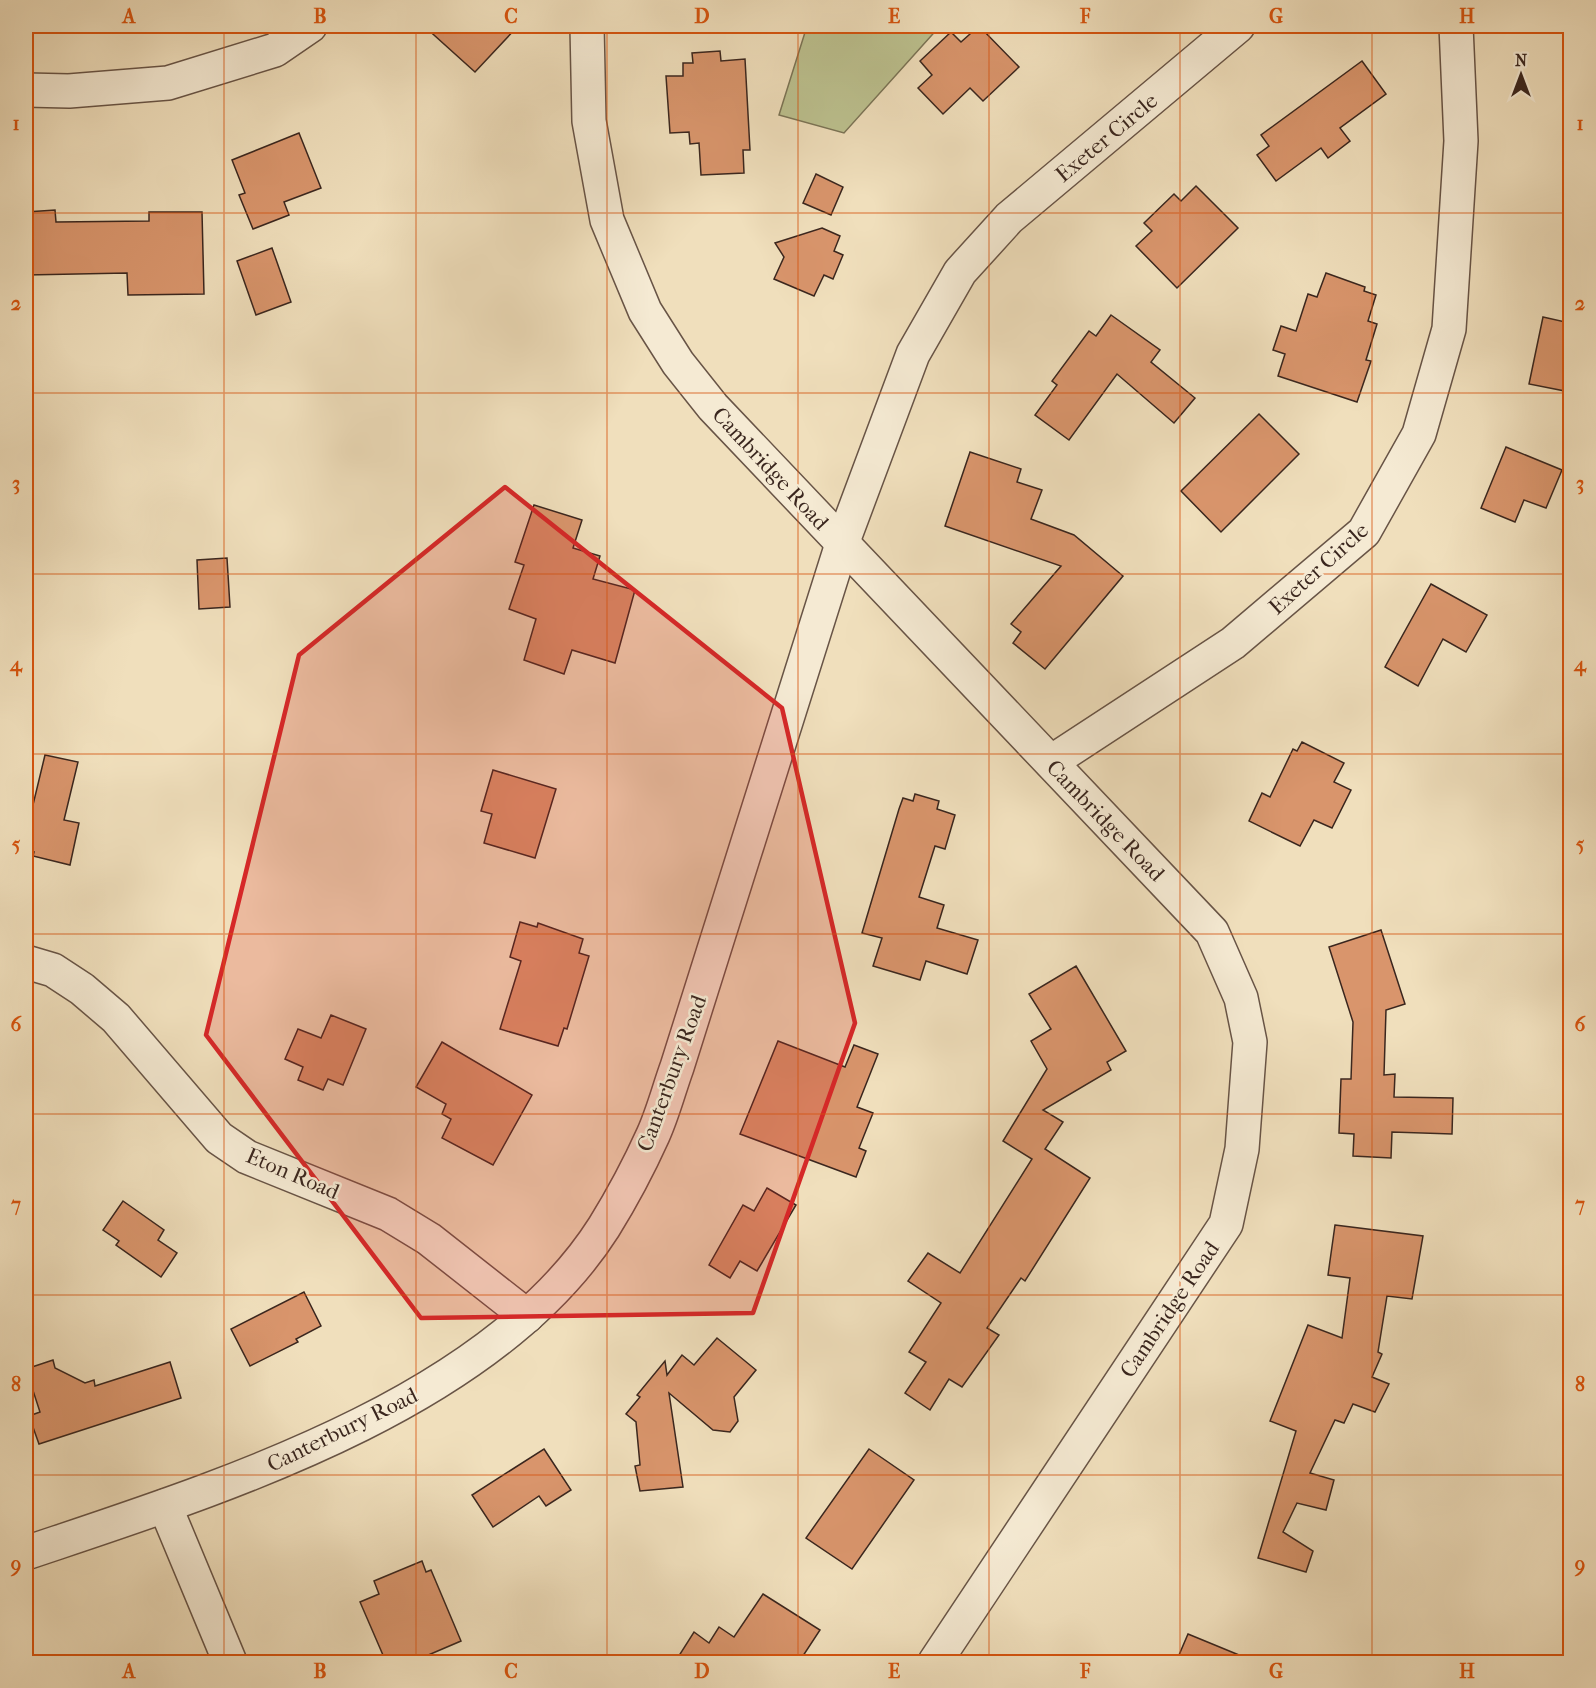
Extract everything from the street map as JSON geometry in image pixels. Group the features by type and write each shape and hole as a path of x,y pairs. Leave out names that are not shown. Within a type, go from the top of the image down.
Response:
{"street":[{"path":"26,90 69,91 168,83 275,50 310,26"},
{"name":"Cambridge Road","path":"587,26 589,121 608,220 645,311 678,363 713,407 1212,932 1241,998 1250,1042 1242,1149 1226,1224 935,1662"},
{"name":"Exeter Circle","path":"842,544 913,354 960,272 1009,218 1238,26"},
{"name":"Exeter Circle","path":"1050,762 1233,643 1364,532 1419,434 1449,329 1461,141 1456,26"},
{"name":"Canterbury Road","path":"26,1553 165,1506 356,1427 431,1385 481,1352 527,1316 571,1270 603,1228 654,1134 842,544"},
{"name":"Eton Road","path":"26,962 52,970 72,982 116,1018 219,1138 247,1156 388,1214 429,1239 527,1316"},
{"path":"165,1506 230,1662"}],"highlighted area":[{"path":"505,487 782,708 855,1023 753,1313 421,1318 206,1035 299,655"}],"green space":[{"path":"807,26 940,26 844,133 779,115"}],"building":[{"path":"424,26 518,26 475,72"},
{"path":"979,26 1019,67 983,101 970,88 943,114 918,88 932,75 920,61 951,32 961,42"},
{"path":"720,51 721,61 745,59 750,150 743,150 744,173 701,175 699,143 690,144 689,132 670,133 666,76 683,76 683,63 693,63 692,53"},
{"path":"1362,61 1386,94 1340,128 1350,141 1328,158 1321,148 1276,181 1257,155 1269,146 1261,135"},
{"path":"299,133 321,188 284,202 289,215 253,229 239,195 245,193 232,160"},
{"path":"816,174 843,187 831,215 803,203"},
{"path":"1196,186 1238,228 1177,288 1136,246 1152,231 1144,223 1174,194 1181,201"},
{"path":"55,210 56,222 149,221 149,212 202,212 204,294 128,295 127,273 26,275 26,212"},
{"path":"822,228 840,236 834,251 843,255 833,279 824,275 814,296 774,279 784,257 775,243"},
{"path":"272,248 291,302 256,315 237,261"},
{"path":"1326,273 1365,287 1364,291 1376,295 1368,321 1377,324 1366,360 1371,361 1357,402 1278,376 1285,354 1273,350 1281,326 1296,331 1308,294 1317,297"},
{"path":"1111,315 1160,350 1151,362 1195,398 1174,423 1117,374 1069,440 1035,415 1057,385 1052,381 1089,331 1096,336"},
{"path":"1543,317 1570,323 1570,392 1529,384"},
{"path":"1259,414 1299,454 1221,532 1181,491"},
{"path":"1506,447 1562,470 1546,508 1524,500 1515,522 1481,508"},
{"path":"970,452 1021,469 1017,482 1042,490 1031,519 1074,535 1123,576 1045,669 1013,643 1021,632 1011,624 1061,566 945,526"},
{"path":"534,505 582,520 573,548 600,556 593,579 635,590 615,663 572,650 564,674 524,660 536,619 509,609 524,565 515,562"},
{"path":"227,558 230,607 199,609 197,560"},
{"path":"1431,584 1487,615 1466,652 1443,639 1418,686 1385,667"},
{"path":"1302,742 1344,763 1334,782 1351,790 1332,828 1314,820 1300,846 1249,821 1262,793 1270,797 1293,749 1297,751"},
{"path":"45,755 78,762 64,820 79,823 70,865 33,856 34,852 26,851 26,807 32,809"},
{"path":"493,770 556,789 535,858 484,843 492,814 481,811"},
{"path":"915,794 939,801 937,809 955,815 945,849 935,846 919,897 944,905 937,928 978,940 967,974 926,961 920,980 873,966 882,938 862,933 903,798 913,801"},
{"path":"520,922 537,927 538,923 583,939 579,953 589,956 567,1029 564,1028 558,1046 500,1029 521,961 510,957"},
{"path":"1381,930 1405,1004 1386,1010 1384,1075 1395,1074 1394,1097 1453,1098 1452,1134 1392,1132 1391,1158 1353,1156 1354,1134 1339,1133 1341,1079 1351,1079 1353,1022 1329,947"},
{"path":"1076,966 1126,1051 1107,1062 1111,1070 1043,1110 1063,1122 1045,1149 1090,1178 1025,1281 1021,1278 987,1328 999,1335 962,1387 949,1379 930,1410 905,1393 926,1362 909,1352 941,1303 908,1281 928,1253 960,1273 1032,1159 1003,1141 1047,1069 1031,1041 1051,1029 1029,994"},
{"path":"331,1015 366,1029 343,1085 328,1079 323,1090 298,1080 303,1067 285,1059 298,1029 321,1038"},
{"path":"778,1041 845,1067 854,1045 878,1054 857,1107 873,1113 859,1148 866,1151 856,1177 740,1134"},
{"path":"442,1042 532,1095 493,1165 442,1138 451,1119 442,1114 446,1104 416,1087"},
{"path":"767,1188 796,1205 757,1271 740,1261 730,1278 709,1265 743,1205 754,1211"},
{"path":"123,1201 164,1230 158,1240 177,1253 161,1277 116,1245 119,1241 103,1230"},
{"path":"1335,1225 1423,1236 1412,1299 1387,1296 1378,1352 1382,1354 1372,1377 1389,1384 1375,1412 1353,1404 1344,1423 1335,1420 1310,1473 1334,1480 1326,1510 1297,1503 1283,1532 1313,1551 1306,1572 1258,1558 1296,1431 1270,1421 1308,1325 1342,1338 1350,1278 1328,1275"},
{"path":"304,1292 321,1326 296,1339 298,1342 250,1366 231,1329"},
{"path":"717,1338 756,1370 734,1397 738,1421 730,1432 713,1430 669,1393 683,1487 640,1491 635,1466 640,1465 636,1422 626,1414 640,1397 637,1395 665,1361 667,1375 682,1355 694,1365"},
{"path":"53,1360 55,1368 85,1383 94,1380 95,1386 170,1362 181,1398 39,1444 29,1416 40,1412 26,1369"},
{"path":"544,1449 571,1490 546,1506 539,1496 493,1527 472,1495"},
{"path":"869,1449 914,1480 852,1569 806,1538"},
{"path":"422,1561 426,1572 431,1570 461,1641 412,1662 386,1662 360,1602 379,1594 374,1581"},
{"path":"763,1594 820,1630 799,1662 675,1662 694,1632 709,1643 719,1627 734,1637"},
{"path":"1188,1634 1256,1662 1176,1662"}]}
